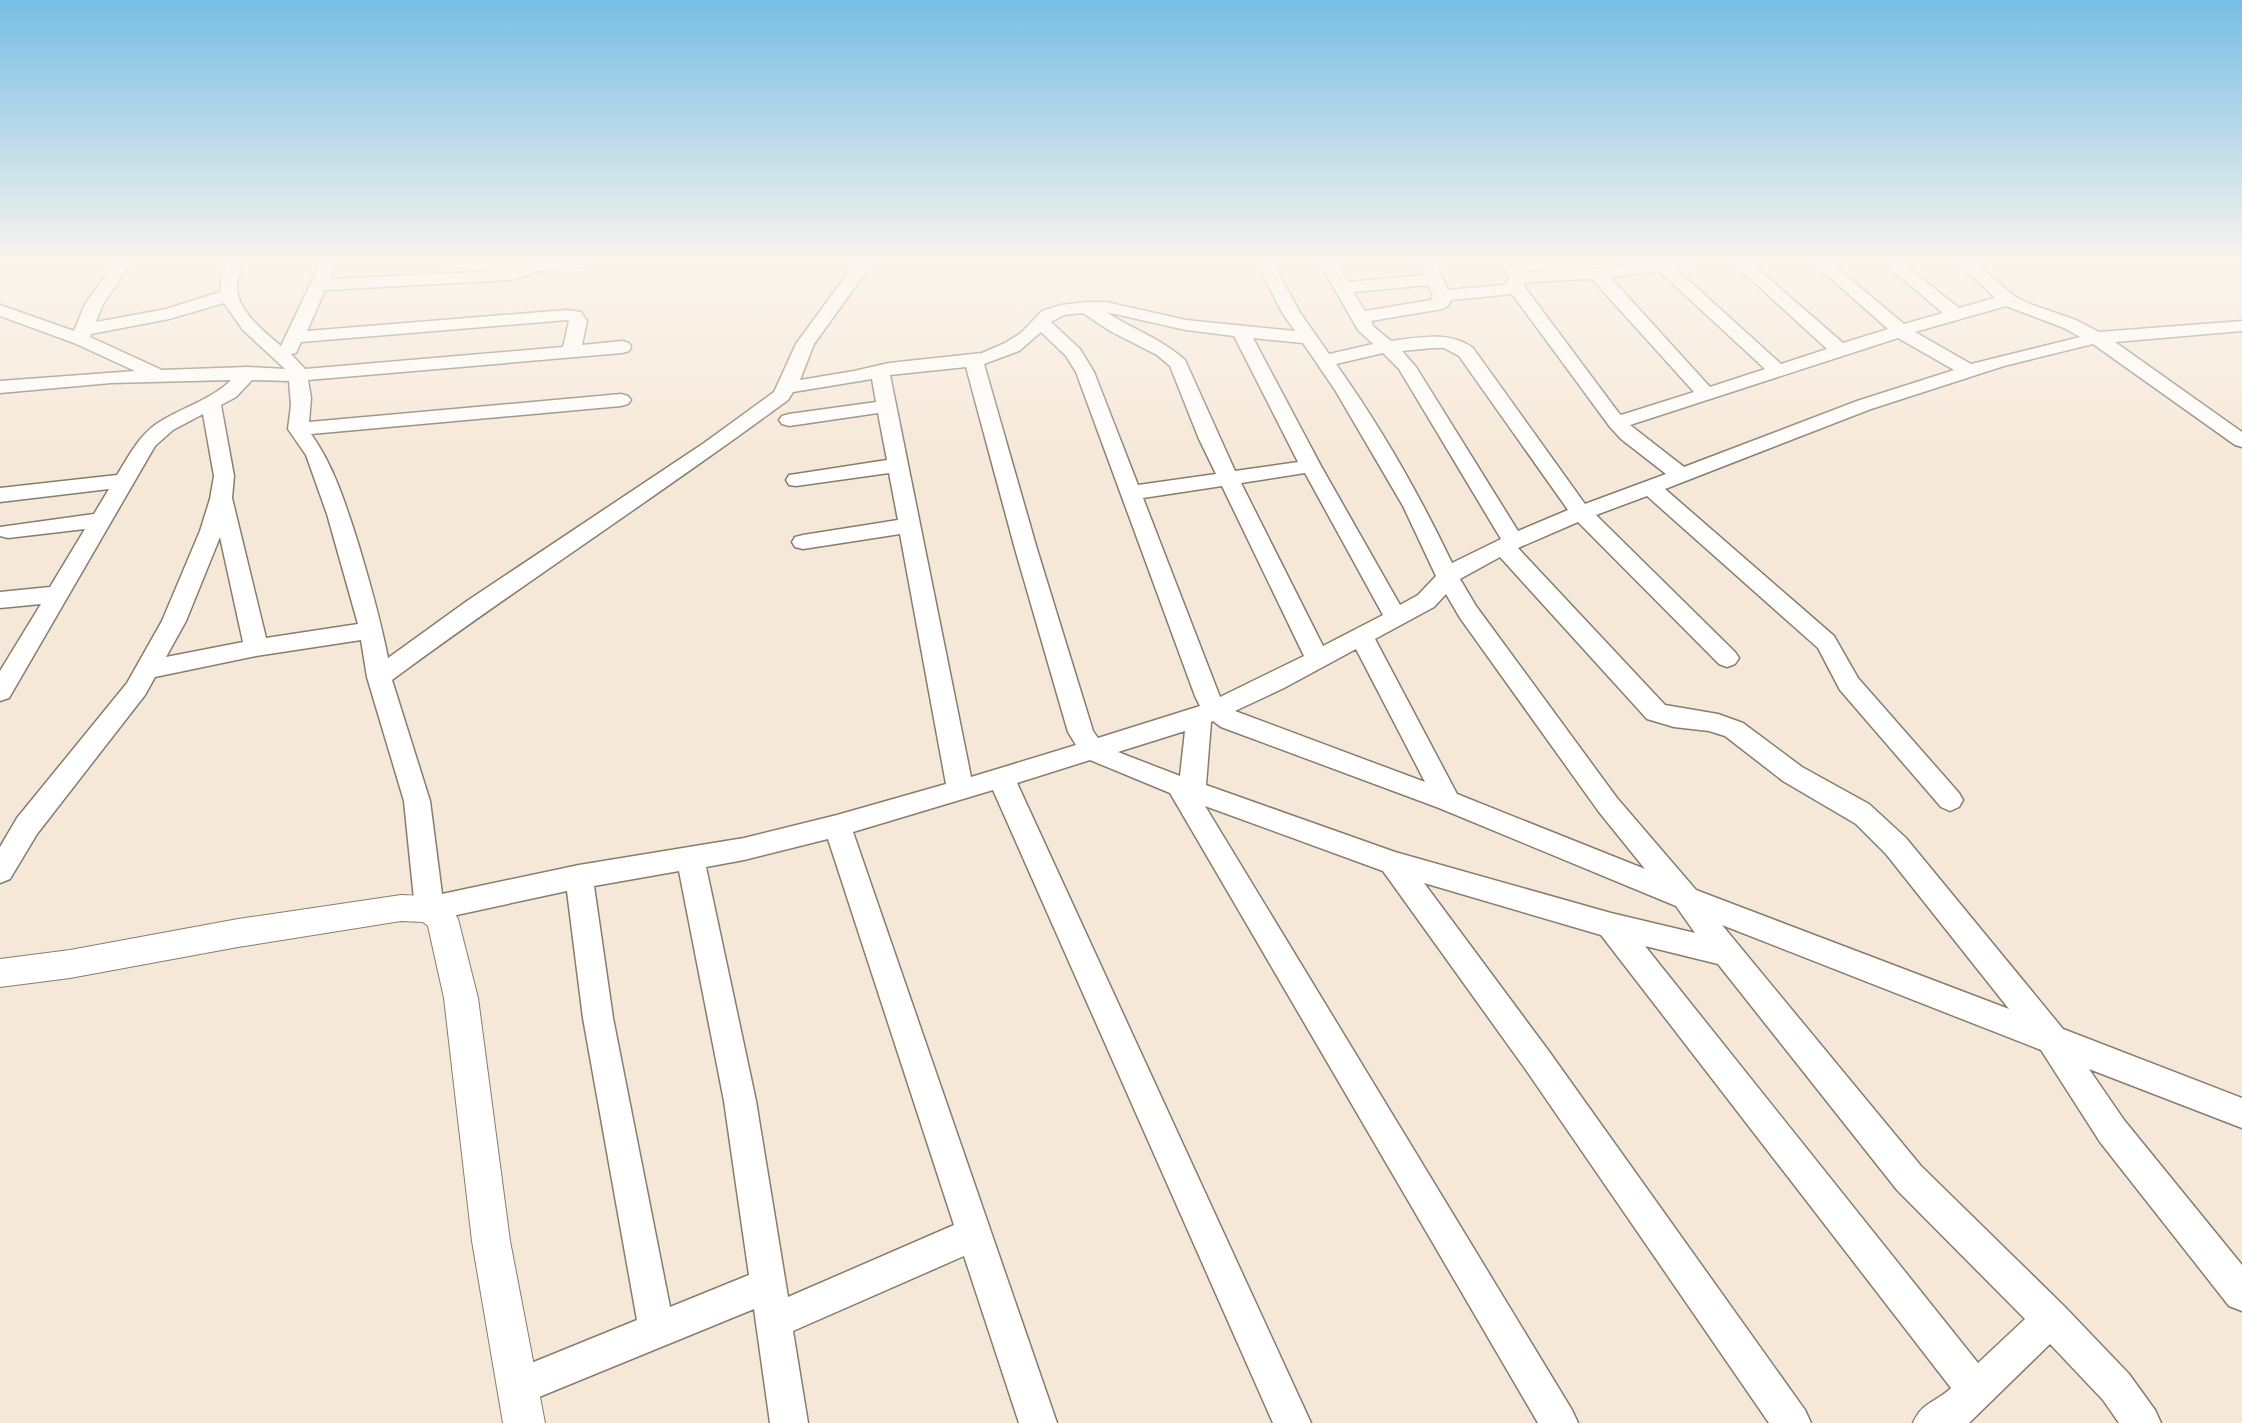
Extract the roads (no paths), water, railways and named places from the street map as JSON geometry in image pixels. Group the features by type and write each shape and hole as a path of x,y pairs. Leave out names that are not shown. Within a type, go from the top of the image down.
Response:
{"street":[{"path":"60,328 82,335 158,374"},
{"path":"82,335 85,328"},
{"path":"82,335 109,328"},
{"path":"254,328 291,366"},
{"path":"298,328 294,336 291,366 301,404 298,429 316,455 338,514 372,630 379,677 417,802 429,909 442,919 461,998 491,1241 524,1423"},
{"path":"294,336 393,328"},
{"path":"571,351 576,328"},
{"path":"379,677 475,607 718,442 768,405 788,387 796,361 817,328"},
{"path":"788,387 816,384 880,371 974,361 1012,348 1035,328"},
{"path":"1048,328 1073,353 1085,372 1207,696 1208,714 1185,789 1560,1423"},
{"path":"1119,328 1164,351 1178,364 1228,477 1318,660"},
{"path":"1213,328 1307,338"},
{"path":"1302,328 1345,390 1414,506 1448,578 1482,632 1608,805 1686,898 1727,954 1909,1178 2051,1319 2116,1388 2142,1423"},
{"path":"1366,328 1384,347 1400,358 1407,367 1508,544 1656,712 1667,718 1726,726 1740,734 1786,770 1854,808 1877,826 2054,1042 2112,1131 2242,1293"},
{"path":"1551,328 1617,423 1628,435 1681,475"},
{"path":"1646,328 1706,394"},
{"path":"1731,328 1778,371"},
{"path":"1815,328 1840,350"},
{"path":"1897,328 1969,371"},
{"path":"1617,423 1909,328"},
{"path":"2078,328 2127,357 2242,441"},
{"path":"0,973 70,964 238,933 401,908 429,909 579,877 744,849 836,826 960,790 1208,714 1318,660 1426,601 1448,578 1461,568 1508,544 1650,486 1790,435 1864,405 1969,371 2096,338 2213,328"},
{"path":"1241,332 1311,466 1396,618"},
{"path":"1326,361 1384,347 1446,342 1458,346 1466,352 1581,514 1727,658"},
{"path":"0,387 108,376 248,373 291,366 622,348"},
{"path":"974,361 1026,549 1081,732 1091,749 1110,759 1185,789 1393,863 1611,925 1727,954"},
{"path":"880,371 960,790"},
{"path":"0,692 10,657 58,594 154,435 166,426 229,393 248,373"},
{"path":"298,429 621,400"},
{"path":"0,871 27,826 136,689 174,621 211,531 221,499 224,476 211,403"},
{"path":"790,420 886,406"},
{"path":"796,480 898,465"},
{"path":"1131,493 1311,466"},
{"path":"0,495 126,481"},
{"path":"1650,486 1826,642 1834,654 1842,675 1849,684 1950,800"},
{"path":"4,537 34,491"},
{"path":"221,499 256,648"},
{"path":"4,537 102,520"},
{"path":"803,542 910,525"},
{"path":"0,600 58,594"},
{"path":"146,670 256,648 372,630"},
{"path":"1362,637 1448,801"},
{"path":"1208,714 1230,720 1448,801 1686,898 2054,1042 2242,1113"},
{"path":"1001,778 1292,1423"},
{"path":"836,826 1038,1423"},
{"path":"690,858 712,955 754,1182 772,1322 789,1423"},
{"path":"1393,863 1537,1060 1792,1423"},
{"path":"579,877 598,1018 657,1330"},
{"path":"1611,925 1976,1391"},
{"path":"2207,1100 2242,1128"},
{"path":"772,1322 974,1234"},
{"path":"517,1387 768,1286"},
{"path":"1932,1423 1955,1410 2051,1319"}]}
